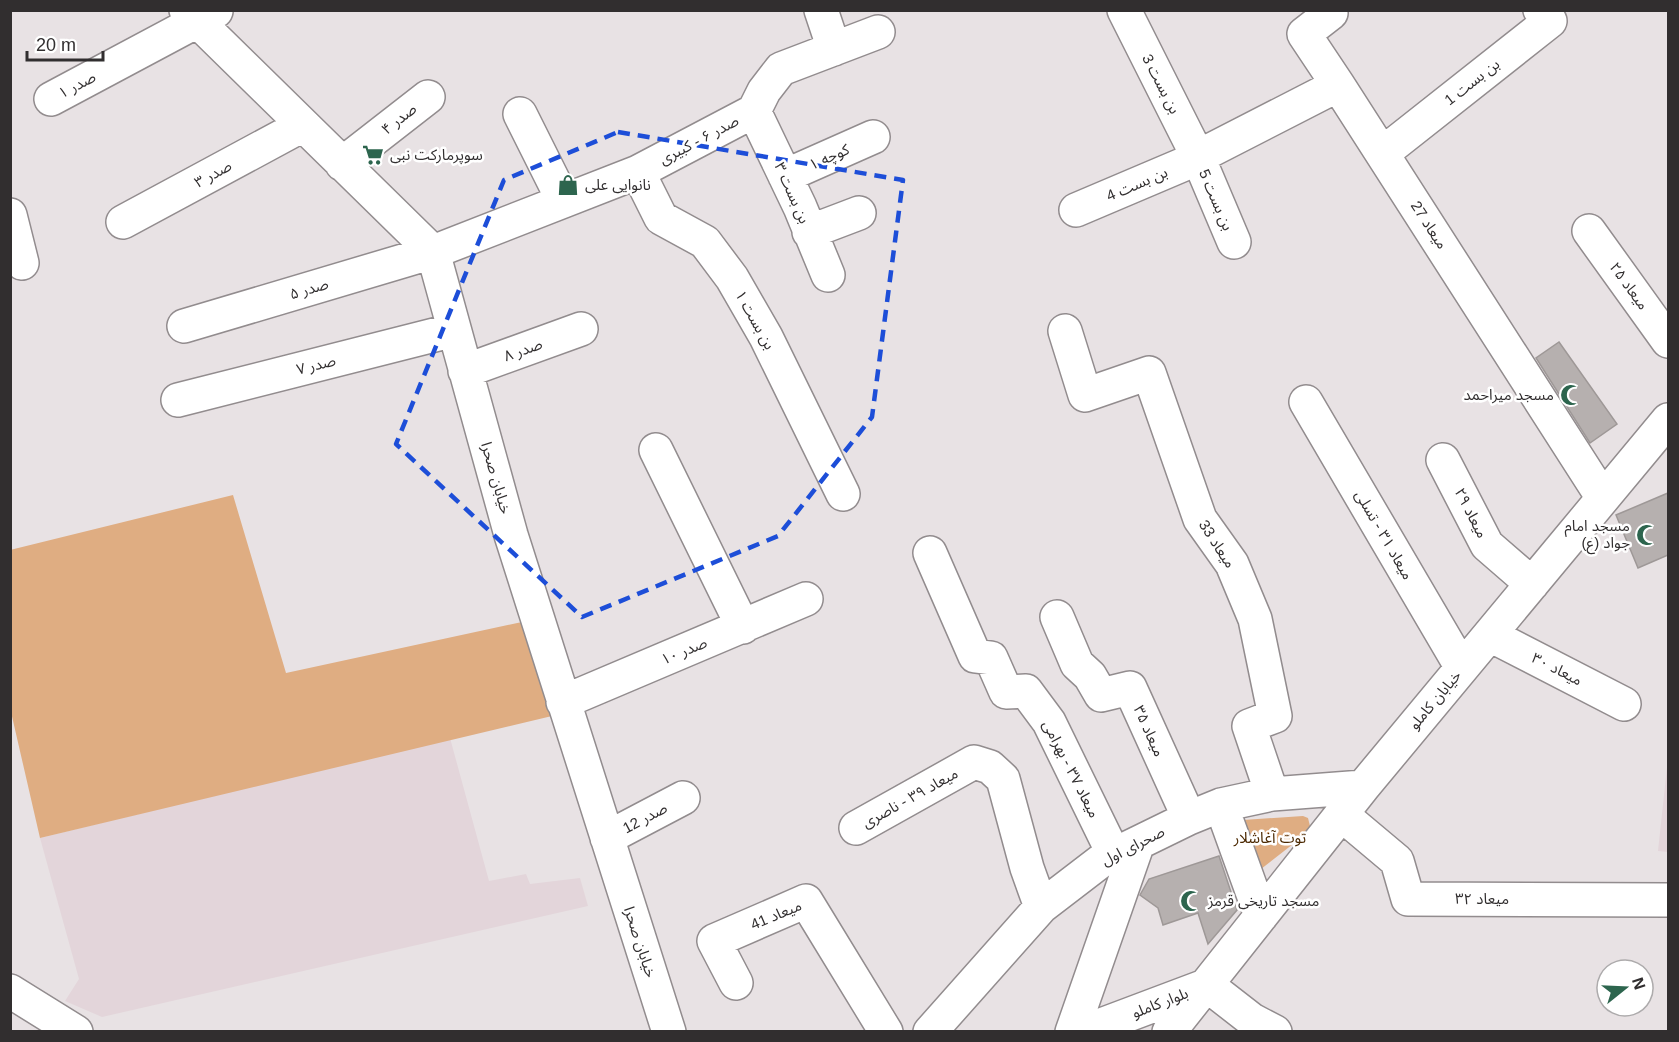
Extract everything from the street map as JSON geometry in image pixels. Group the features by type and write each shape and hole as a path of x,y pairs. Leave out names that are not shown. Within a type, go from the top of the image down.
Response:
{"street":[{"path":"821,10 834,48"},
{"name":"بن بست 3","path":"1124,10 1198,157"},
{"name":"میعاد 27","path":"1330,10 1331,13 1304,34 1383,153 1603,498"},
{"name":"بن بست 1","path":"1383,153 1550,21 1540,10"},
{"path":"200,14 303,125 433,252"},
{"name":"صدر ۱","path":"51,99 200,14"},
{"name":"صدر ۶ - کبیری","path":"433,252 638,172 754,111 764,91 781,69 878,32"},
{"path":"1198,157 1338,85"},
{"name":"صدر ۴","path":"342,164 428,96"},
{"name":"بن بست ۳","path":"754,111 828,275"},
{"path":"520,114 563,200"},
{"name":"صدر ۳","path":"123,222 303,125"},
{"name":"کوچه ۱","path":"785,176 873,137"},
{"name":"بن بست 4","path":"1076,210 1198,157"},
{"name":"بن بست 5","path":"1198,157 1234,242"},
{"name":"بن بست ۱","path":"638,172 661,218 705,242 732,278 766,337 843,494"},
{"path":"809,232 859,213"},
{"name":"میعاد ۲۵","path":"1589,231 1668,341"},
{"name":"صدر ۵","path":"184,326 433,252"},
{"name":"خیابان صحرا","path":"433,252 465,371 563,702 669,1032"},
{"name":"صدر ۸","path":"465,371 581,329"},
{"name":"صدر ۷","path":"178,400 454,330"},
{"name":"میعاد 33","path":"1065,331 1085,394 1149,373 1200,519 1232,564 1255,620 1275,716 1249,726 1282,793"},
{"name":"میعاد ۳۱ - تسلی","path":"1306,402 1462,668"},
{"name":"خیابان کاملو","path":"1207,985 1341,814 1603,498 1665,435"},
{"path":"656,450 743,627"},
{"name":"میعاد ۲۹","path":"1443,460 1487,545 1532,584"},
{"name":"میعاد ۳۷ - بهرامی","path":"930,553 975,656 991,658 1006,692 1026,691 1049,722 1126,849"},
{"name":"صدر ۱۰","path":"563,702 806,599"},
{"name":"میعاد ۳۵","path":"1057,617 1077,664 1090,676 1101,695 1130,688 1189,818"},
{"name":"میعاد ۳۰","path":"1490,635 1624,704"},
{"name":"میعاد ۳۹ - ناصری","path":"856,828 974,762 990,767 1003,779 1027,868 1041,907"},
{"name":"صحرای اول","path":"930,1032 1041,907 1101,861 1221,805 1282,793 1363,787"},
{"path":"1282,793 1308,798 1314,804 1320,820 1320,841"},
{"name":"صدر 12","path":"607,838 683,798"},
{"path":"1221,805 1261,916"},
{"name":"میعاد ۳۲","path":"1341,814 1397,861 1408,899 1668,900"},
{"path":"1072,1032 1126,849"},
{"name":"میعاد 41","path":"736,983 714,941 806,901 886,1032"},
{"path":"1207,985 1260,1028"},
{"name":"بلوار کاملو","path":"1093,1032 1104,1024 1207,985"},
{"name":"بلوار کاملو","path":"1169,1032 1207,985"},
{"path":"10,992 76,1032"}],"highlighted area":[{"path":"618,132 903,180 872,417 778,536 582,617 396,444 504,180"}],"shaded area":[{"path":"450,738 489,881 526,874 530,884 580,878 588,906 102,1017 65,1001 79,979 40,838"},
{"path":"1668,758 1668,852 1658,851"}],"green space":[{"path":"233,495 286,673 522,622 552,716 40,838 11,712 10,550"},
{"name":"توت آغاشلار","path":"1303,816 1308,818 1311,830 1261,869 1243,820"}],"building":[{"name":"مسجد میراحمد","path":"1559,342 1617,424 1590,443 1536,358"},
{"name":"مسجد امام جواد (ع)","path":"1668,493 1668,555 1638,568 1616,515"},
{"name":"مسجد تاریخی قرمز","path":"1219,856 1237,910 1208,944 1198,913 1163,925 1158,908 1140,895 1149,879"}],"place":[{"name":"سوپرمارکت نبی","path":"373,155"},
{"name":"نانوایی علی","path":"568,185"},
{"name":"مسجد میراحمد","path":"1571,395"},
{"name":"مسجد امام جواد (ع)","path":"1647,535"},
{"name":"مسجد تاریخی قرمز","path":"1191,901"}]}
